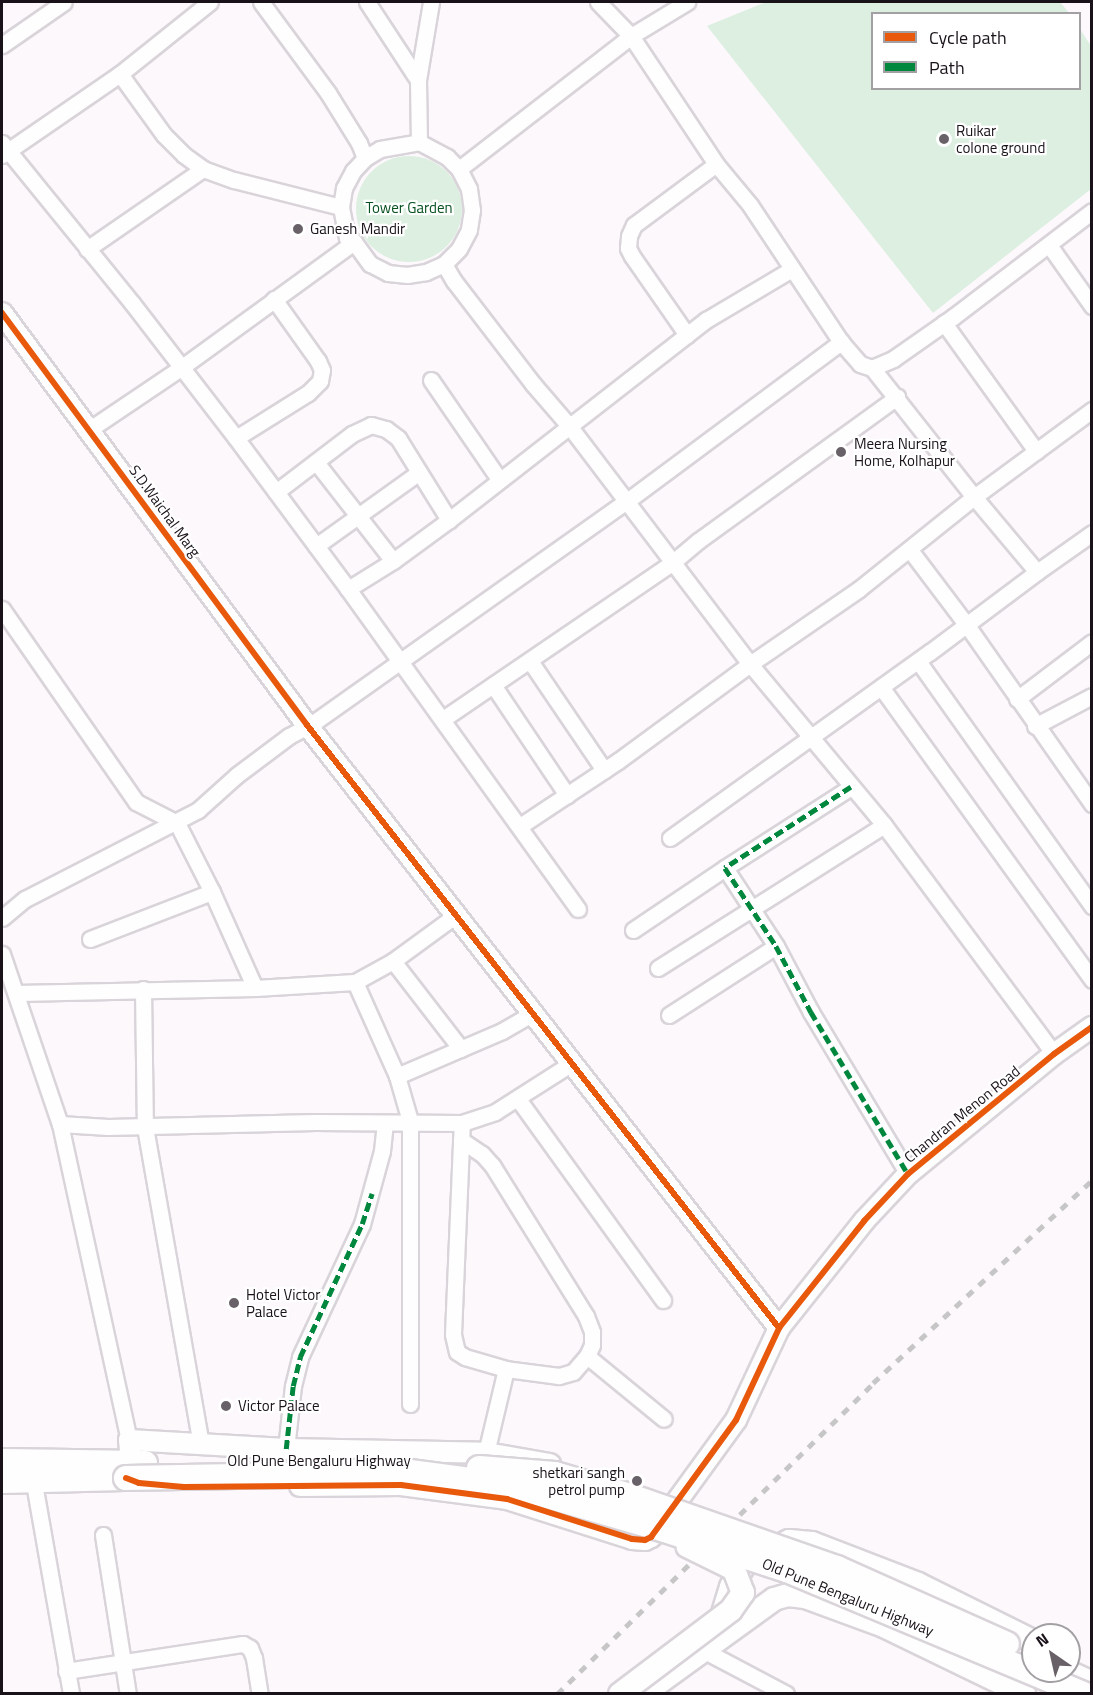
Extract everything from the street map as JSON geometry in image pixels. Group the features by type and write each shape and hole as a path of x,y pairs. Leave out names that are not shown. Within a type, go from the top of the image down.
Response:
{"main road":[{"name":"Old Pune Bengaluru Highway","path":"2,1481 32,1471 133,1461 400,1459 555,1474 633,1497 837,1568 1021,1651"},
{"name":"Old Pune Bengaluru Highway","path":"2,1461 32,1471"},
{"name":"Old Pune Bengaluru Highway","path":"133,1461 293,1475 394,1470 472,1480 533,1492 665,1530 787,1570 1083,1694"},
{"path":"620,1694 731,1610 743,1593 734,1569 681,1544 665,1530"},
{"path":"710,1645 730,1587 744,1565 789,1541 812,1543 918,1584 1021,1635"},
{"path":"643,1694 774,1599 788,1595 805,1597 884,1626 1024,1694"}],"street":[{"path":"2,45 63,2"},
{"path":"210,2 120,74 4,149 182,367 236,438 443,719 578,909"},
{"path":"261,2 328,93 359,143 365,158"},
{"path":"367,2 418,80"},
{"path":"419,142 418,80 431,2"},
{"path":"598,2 632,36 716,164 750,205 841,342 860,364 872,369 897,397 974,497 1037,572"},
{"path":"459,169 632,36 687,2"},
{"path":"120,74 165,135 203,169 234,180 340,207"},
{"path":"419,142 447,157 459,169 469,189 472,210 469,230 459,249 444,264 426,272 407,275 388,273 370,264 354,242 347,238 340,207 344,188 353,171 365,158 389,147 419,142"},
{"path":"687,335 632,256 628,248 629,236 634,225 716,164"},
{"path":"87,249 203,169"},
{"path":"872,369 893,359 944,323 1092,211"},
{"path":"90,429 182,367 354,242"},
{"path":"1049,245 1092,306"},
{"path":"444,264 454,281 533,384 570,427 750,664 810,739 884,825 1054,1054"},
{"path":"348,589 393,561 449,520 500,478 570,427 706,320 792,269"},
{"path":"236,438 308,393 320,381 322,370 318,361 274,298"},
{"name":"S.D.Waichal Marg","path":"2,313 308,725 779,1328"},
{"path":"944,323 1036,451"},
{"path":"2,918 25,898 149,833 177,823 198,810 256,760 401,662 627,501 841,342"},
{"path":"431,380 500,478"},
{"path":"443,719 673,562 698,540 897,397"},
{"path":"520,826 604,770 750,664 795,635 910,550 974,497 1092,410"},
{"path":"276,492 352,434 371,425 387,429 398,438 449,520"},
{"path":"316,462 393,561"},
{"path":"316,546 418,472"},
{"path":"670,838 918,661 1092,533"},
{"path":"910,550 966,624 1035,726 1092,804"},
{"path":"2,609 136,802 177,823 212,892 255,988"},
{"path":"1017,699 1092,642"},
{"path":"530,661 604,770"},
{"path":"918,661 1092,906"},
{"path":"493,686 567,795"},
{"path":"882,687 1092,980"},
{"path":"1035,726 1092,696"},
{"path":"633,930 851,787"},
{"path":"658,968 884,825"},
{"path":"726,868 776,946 811,1012 908,1174"},
{"path":"90,939 212,892"},
{"path":"17,993 255,988 355,982 393,961 456,915"},
{"path":"669,1015 776,946"},
{"path":"2,954 60,1124 133,1461 201,1443 286,1449 486,1453 565,1467 677,1498"},
{"path":"393,961 461,1049"},
{"path":"355,982 397,1076 411,1121 410,1404"},
{"path":"143,989 146,1126 201,1443"},
{"path":"397,1076 502,1031 533,1013"},
{"name":"Chandran Menon Road","path":"133,1461 139,1483 184,1487 401,1485 507,1499 639,1540 651,1537 677,1498 736,1420 779,1328 864,1221 908,1174 1054,1054 1092,1027"},
{"path":"60,1124 146,1126 411,1121 462,1123 495,1112 519,1099 572,1063"},
{"path":"519,1099 663,1300"},
{"path":"286,1449 300,1357 362,1224 382,1151 384,1123"},
{"path":"461,1140 482,1154 492,1165 586,1316 592,1332 592,1345 587,1356 573,1372 559,1376 506,1369 465,1357 458,1352 454,1344 461,1140 462,1123"},
{"path":"587,1356 664,1419"},
{"path":"486,1453 506,1369"},
{"path":"32,1471 71,1694"},
{"path":"103,1535 128,1694"},
{"path":"66,1671 243,1644 250,1648 254,1658 260,1694"},
{"path":"710,1645 786,1694"}],"green space":[{"name":"Ruikar colone ground","path":"766,2 1060,2 1068,12 871,12 871,90 1081,90 1081,31 1091,46 1091,189 933,313 707,26"},
{"name":"Tower Garden","path":"409,156 429,160 446,172 458,189 462,209 458,229 446,246 429,258 409,262 389,258 372,246 360,229 356,209 360,189 372,172 389,160"}],"railway":[{"path":"557,1694 873,1383 1092,1180"}],"marked path":[{"path":"851,787 725,868 776,946 811,1012 908,1174"},
{"path":"286,1449 293,1386 300,1357 362,1224 372,1194"}],"cycle path":[{"path":"2,313 307,725 779,1328"},
{"path":"126,1478 139,1483 184,1487 401,1485 507,1499 632,1539 645,1540 651,1537 736,1420 779,1328 864,1221 908,1174 1054,1054 1092,1027"}],"place":[{"name":"Ruikar colone ground","path":"944,139"},
{"name":"Ganesh Mandir","path":"298,229"},
{"name":"Meera Nursing Home, Kolhapur","path":"841,452"},
{"name":"Hotel Victor Palace","path":"234,1303"},
{"name":"Victor Palace","path":"226,1406"},
{"name":"shetkari sangh petrol pump","path":"637,1481"}]}
